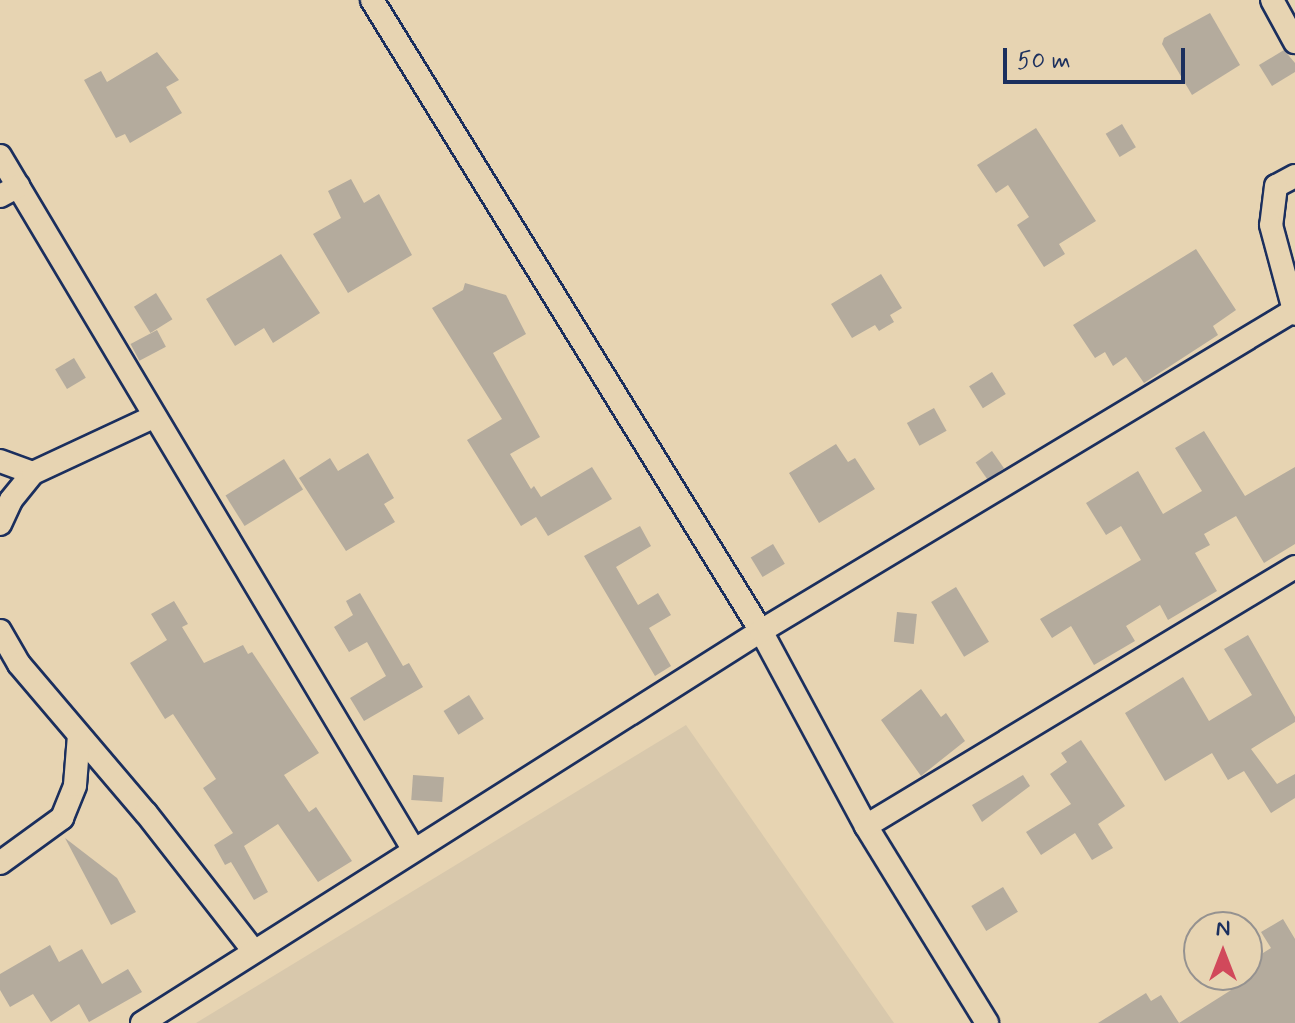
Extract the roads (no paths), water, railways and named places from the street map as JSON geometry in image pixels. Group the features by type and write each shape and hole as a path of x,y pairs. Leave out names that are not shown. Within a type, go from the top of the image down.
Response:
{"street":[{"path":"372,0 761,631 866,826 987,1023"},
{"path":"1272,0 1295,42"},
{"path":"0,156 9,191 153,417 412,847"},
{"path":"142,1023 412,847 761,631 1294,313 1271,225 1276,186 1295,176"},
{"path":"0,524 11,500 33,473 153,417"},
{"path":"0,461 33,473"},
{"path":"866,826 1295,567"},
{"path":"0,631 19,664 254,951"},
{"path":"0,863 62,818 75,785 79,735"}]}
